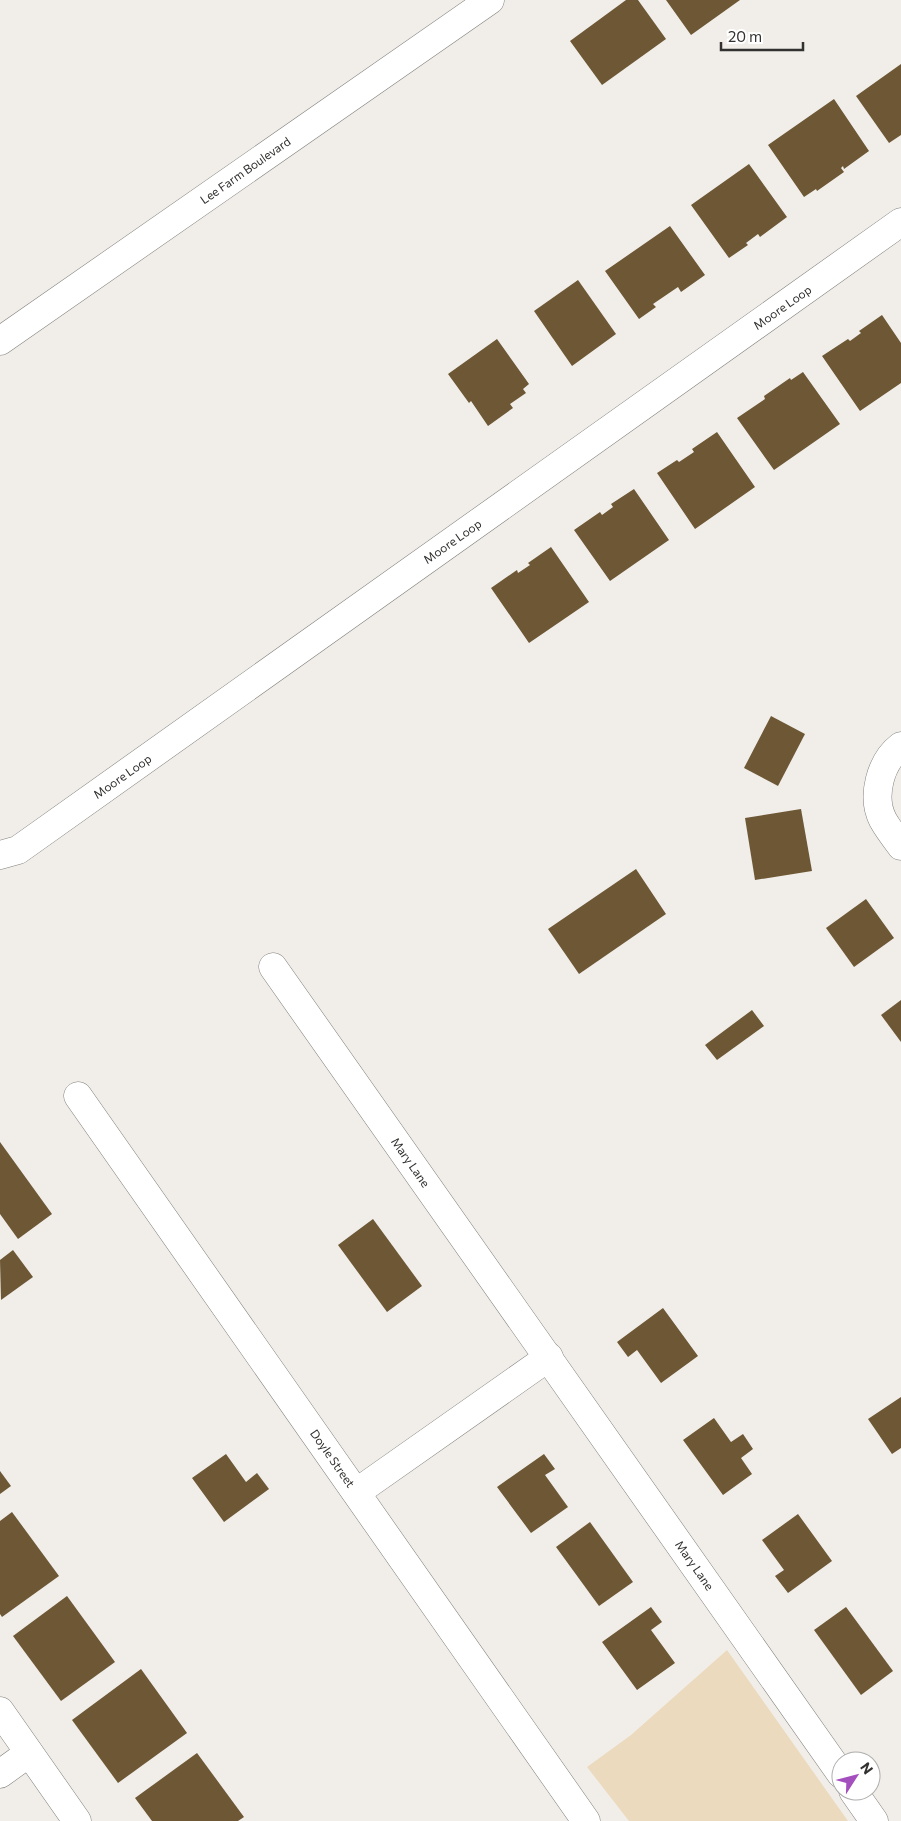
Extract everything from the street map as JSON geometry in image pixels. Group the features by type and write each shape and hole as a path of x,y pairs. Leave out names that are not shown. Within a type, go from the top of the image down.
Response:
{"street":[{"name":"Lee Farm Boulevard","path":"0,341 490,0"},
{"name":"Moore Loop","path":"0,855 18,850 901,222"},
{"path":"901,746 894,752 882,770 877,794 882,819 901,846"},
{"name":"Mary Lane","path":"274,967 831,1760"},
{"name":"Doyle Street","path":"78,1096 586,1821"},
{"path":"357,1492 549,1357"},
{"path":"0,1711 77,1821"},
{"path":"0,1774 29,1753"},
{"path":"860,1801 874,1821"}],"shaded area":[{"path":"727,1650 831,1797 831,1801 834,1801 848,1821 629,1821 587,1767 631,1735"}],"building":[{"path":"626,0 638,0 666,39 602,85 570,41"},
{"path":"666,0 740,0 691,35"},
{"path":"901,64 901,135 889,143 856,96"},
{"path":"834,99 869,151 844,169 843,166 841,168 844,172 817,191 816,189 804,197 768,145"},
{"path":"749,164 787,217 760,237 758,234 746,243 748,245 729,258 691,205"},
{"path":"670,226 705,275 681,292 678,287 653,304 656,307 639,319 605,271"},
{"path":"578,280 616,334 572,366 534,311"},
{"path":"882,315 901,343 901,383 860,411 822,356 848,339 850,341 861,333 859,331"},
{"path":"497,339 529,384 523,389 526,393 510,404 513,408 488,426 471,401 469,403 448,374"},
{"path":"803,372 840,424 774,470 737,418 765,399 764,396 790,378 791,380"},
{"path":"717,432 755,487 695,529 657,473 694,452 692,449"},
{"path":"634,489 669,540 610,581 574,530 600,512 602,515 613,507 611,504"},
{"path":"551,547 589,602 529,643 491,588 517,570 518,573 530,565 528,563"},
{"path":"771,716 805,734 778,786 744,768"},
{"path":"801,809 812,871 755,880 745,818"},
{"path":"636,869 666,914 579,974 548,929"},
{"path":"866,899 894,938 854,967 826,928"},
{"path":"901,1000 901,1042 881,1015"},
{"path":"752,1010 764,1026 717,1060 705,1045"},
{"path":"0,1142 52,1214 18,1239 0,1214"},
{"path":"373,1219 422,1286 387,1312 338,1245"},
{"path":"13,1250 33,1277 1,1300 0,1260"},
{"path":"663,1308 698,1356 661,1383 637,1350 628,1357 617,1342"},
{"path":"901,1397 901,1448 892,1454 868,1419"},
{"path":"714,1418 731,1442 743,1434 753,1449 741,1458 752,1474 723,1495 683,1440"},
{"path":"226,1454 246,1482 257,1473 269,1489 224,1522 192,1478"},
{"path":"544,1454 555,1469 545,1475 568,1507 531,1533 497,1487"},
{"path":"0,1471 11,1486 0,1494"},
{"path":"12,1512 59,1576 2,1617 0,1614 0,1521"},
{"path":"798,1514 832,1561 788,1593 775,1576 784,1570 762,1540"},
{"path":"590,1522 633,1582 599,1606 556,1547"},
{"path":"67,1596 115,1662 61,1701 13,1636"},
{"path":"651,1607 662,1622 651,1630 675,1663 637,1690 602,1642"},
{"path":"846,1607 893,1671 861,1695 814,1630"},
{"path":"141,1669 187,1733 118,1783 72,1720"},
{"path":"197,1753 244,1817 238,1821 152,1821 135,1798"}]}
